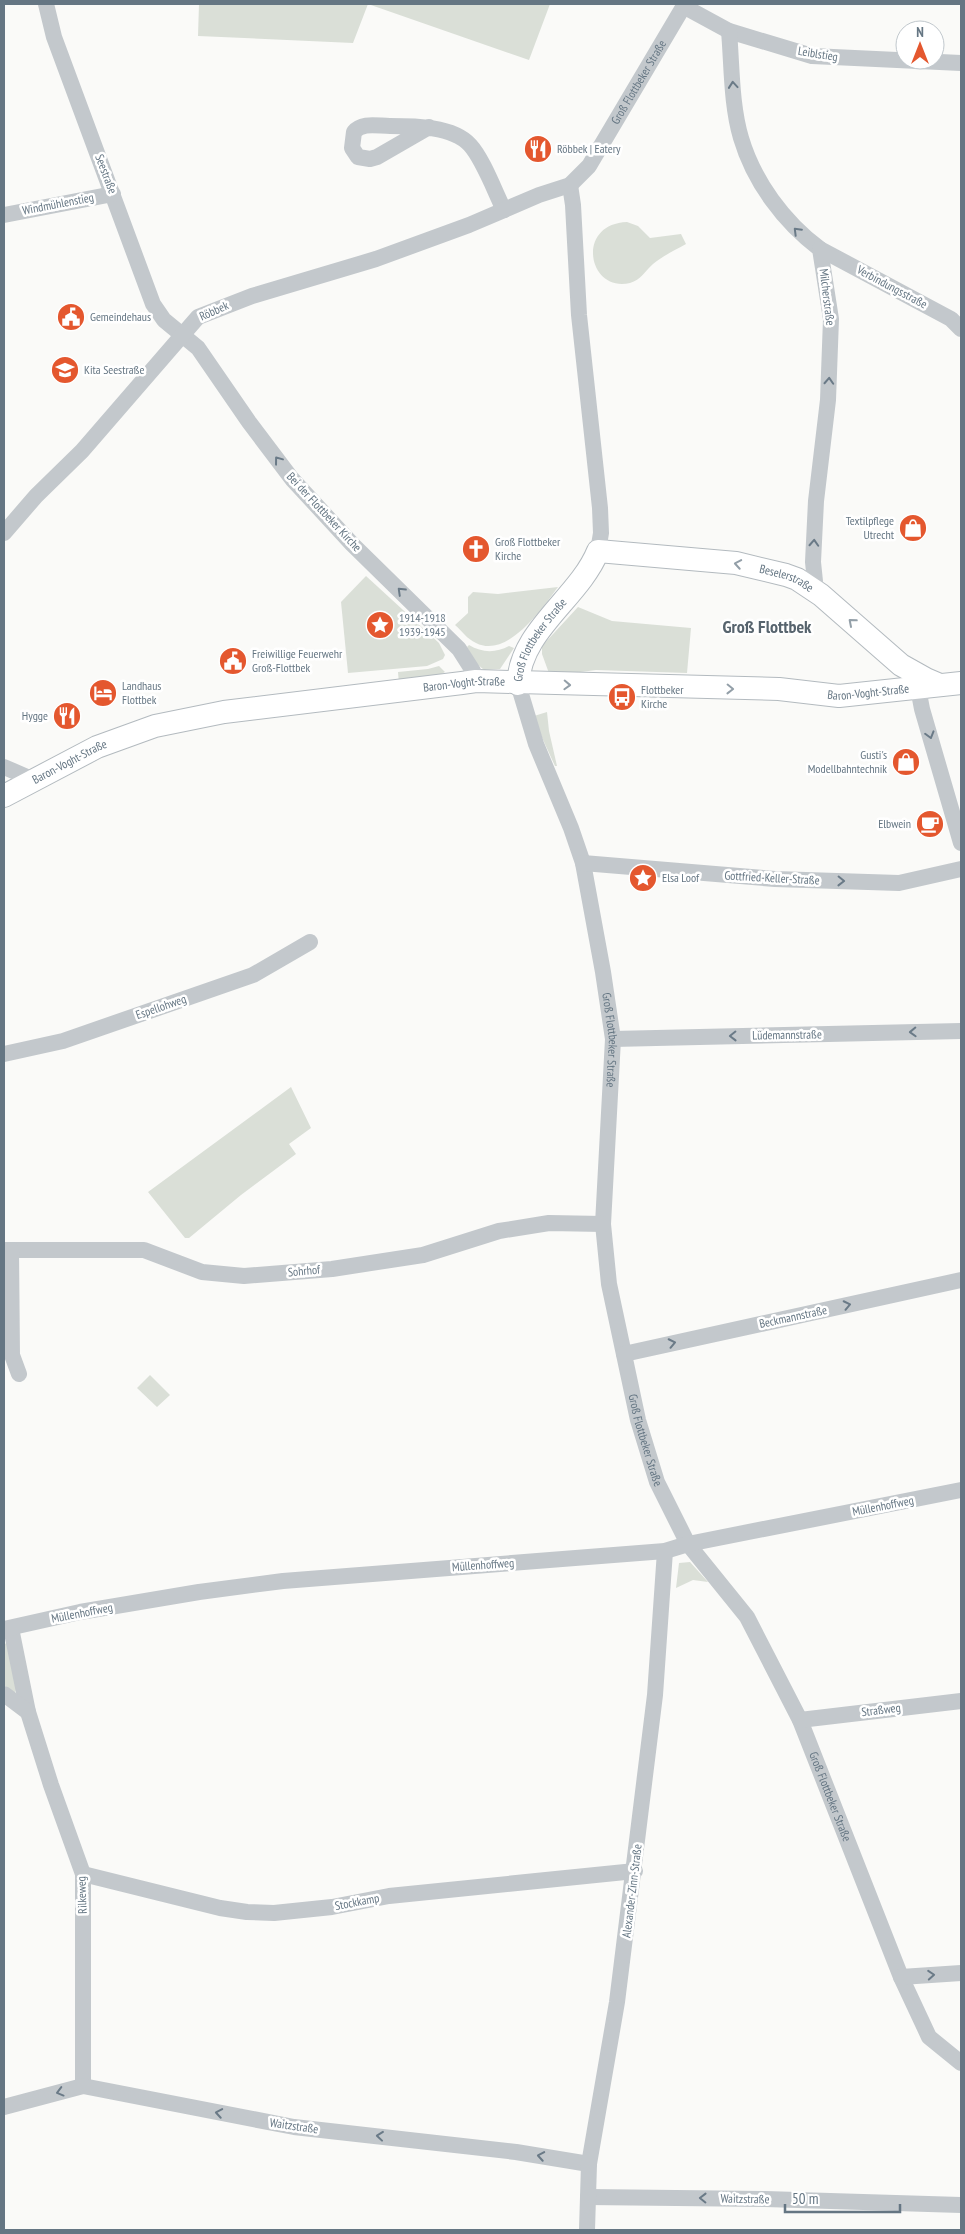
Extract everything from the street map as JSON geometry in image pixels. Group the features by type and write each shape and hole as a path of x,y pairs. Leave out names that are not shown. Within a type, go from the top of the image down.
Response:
{"street":[{"name":"Seestraße","path":"46,4 54,37 153,304 164,320 182,334"},
{"name":"Leiblstieg","path":"684,5 729,31 812,56 961,63"},
{"name":"Groß Flottbeker Straße","path":"684,5 589,166 570,186 573,205 579,315 600,508 601,533 598,551 583,576 534,640 522,662 518,684 536,744 583,862 603,972 613,1039 603,1224 609,1284 638,1420 657,1482 688,1544 747,1617 800,1720 902,1977 929,2037 961,2063"},
{"path":"729,31 735,108 741,138 753,167 783,216 801,235 820,249"},
{"path":"430,127 457,137 471,146 504,210"},
{"name":"Röbbek","path":"4,533 107,423 198,317 252,296 376,259 469,225 539,195 570,186"},
{"name":"Windmühlenstieg","path":"4,215 113,194"},
{"name":"Verbindungsstraße","path":"820,249 951,319 961,329"},
{"name":"Milcherstraße","path":"816,592 813,562 816,501 828,400 831,319 820,249"},
{"name":"Bei der Flottbeker Kirche","path":"182,334 198,348 248,422 292,479 352,544 459,649 473,671 476,682"},
{"name":"Beselerstraße","path":"598,551 736,563 786,575 816,592 888,654 915,674 951,684"},
{"path":"874,693 884,677 888,664 888,654"},
{"name":"Baron-Voght-Straße","path":"4,796 97,747 155,726 190,718 476,682 779,690 839,696 951,684"},
{"path":"918,688 922,709 961,843"},
{"path":"4,767 34,780"},
{"name":"Gottfried-Keller-Straße","path":"583,862 775,880 899,883 961,869"},
{"name":"Espellohweg","path":"4,1054 63,1041 253,975 310,942"},
{"name":"Lüdemannstraße","path":"613,1039 961,1031"},
{"name":"Sohrhof","path":"8,1250 144,1250 202,1272 244,1276 332,1268 423,1255 499,1231 549,1223 603,1224"},
{"path":"8,1250 12,1355 19,1374"},
{"name":"Beckmannstraße","path":"624,1354 961,1280"},
{"name":"Müllenhoffweg","path":"7,1628 98,1609 199,1592 283,1581 665,1551 688,1544 961,1490"},
{"name":"Alexander-Zinn-Straße","path":"587,2230 589,2164 617,2002 635,1871 655,1695 665,1551"},
{"name":"Rilkeweg","path":"7,1628 28,1712 51,1785 83,1874 83,2086"},
{"path":"4,1694 28,1712"},
{"name":"Straßweg","path":"800,1720 961,1700"},
{"name":"Stockkamp","path":"83,1874 220,1908 274,1913 332,1907 389,1896 635,1871"},
{"path":"902,1977 961,1973"},
{"name":"Waitzstraße","path":"4,2107 83,2086 294,2127 516,2152 589,2164"},
{"name":"Waitzstraße","path":"588,2197 765,2199 961,2205"}],"shaded area":[{"path":"199,4 368,4 353,43 198,36"},
{"path":"368,4 550,4 529,60"},
{"path":"627,222 638,226 650,238 681,234 686,244 657,261 634,282 616,283 604,278 597,269 593,257 594,245 600,234 610,226"},
{"path":"366,576 439,643 445,655 443,659 427,666 348,673 341,602"},
{"path":"558,587 523,629 500,644 488,646 476,643 455,625 468,613 468,597 473,592 498,594"},
{"path":"578,607 612,621 691,628 687,673 596,670 550,676 542,654 542,646"},
{"path":"469,645 479,650 489,651 509,646 514,648 500,669 484,670 476,663 467,647"},
{"path":"439,666 445,672 436,677 399,684 398,672"},
{"path":"547,712 557,766 555,766 534,720 534,716"},
{"path":"291,1087 311,1128 289,1144 296,1154 241,1195 189,1238 185,1238 148,1192"},
{"path":"150,1375 170,1395 157,1407 137,1388"},
{"path":"690,1562 708,1582 693,1580 676,1588 679,1563"},
{"path":"4,1643 7,1644 15,1693 4,1685"}],"place":[{"name":"Röbbek | Eatery","path":"538,149"},
{"name":"Gemeindehaus","path":"71,317"},
{"name":"Kita Seestraße","path":"65,370"},
{"name":"Textilpflege Utrecht","path":"913,528"},
{"name":"Groß Flottbeker Kirche","path":"476,549"},
{"name":"1914-1918 1939-1945","path":"380,625"},
{"name":"Freiwillige Feuerwehr Groß-Flottbek","path":"233,661"},
{"name":"Landhaus Flottbek","path":"103,693"},
{"name":"Flottbeker Kirche","path":"622,697"},
{"name":"Hygge","path":"67,716"},
{"name":"Gusti's Modellbahntechnik","path":"906,762"},
{"name":"Elbwein","path":"930,824"},
{"name":"Elsa Loof","path":"643,878"}],"district":[{"name":"Groß Flottbek","path":"767,627"}]}
